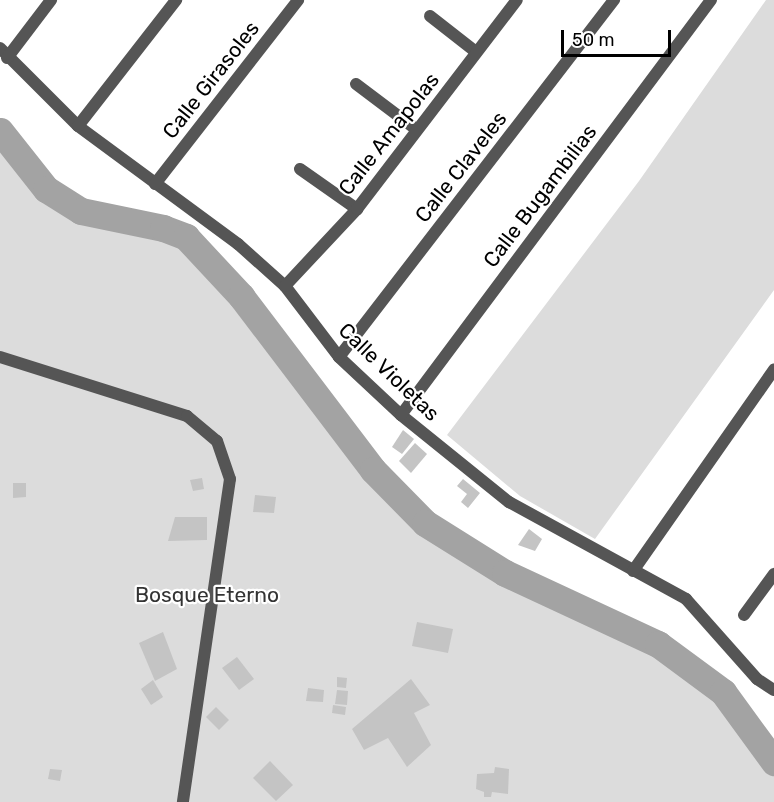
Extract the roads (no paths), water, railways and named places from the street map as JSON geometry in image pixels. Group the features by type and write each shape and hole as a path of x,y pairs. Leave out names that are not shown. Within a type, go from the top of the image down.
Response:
{"street":[{"path":"3,53 51,0"},
{"path":"78,126 176,0"},
{"name":"Calle Girasoles","path":"154,184 298,0"},
{"name":"Calle Amapolas","path":"285,286 357,209 517,0"},
{"name":"Calle Claveles","path":"339,357 614,0"},
{"name":"Calle Bugambilias","path":"401,415 711,0"},
{"path":"430,16 476,52"},
{"name":"Calle Violetas","path":"3,53 78,126 238,244 285,286 339,357 401,415 509,502 686,600 757,679 774,690"},
{"path":"356,84 417,130"},
{"path":"300,170 357,209"},
{"path":"0,357 187,416 217,441 230,479 183,802"},
{"path":"633,571 774,370"},
{"path":"744,615 774,574"}],"waterway":[{"path":"0,131 46,189 81,211 163,228 186,237 241,296 373,470 425,523 505,573 658,644 723,692 774,762"}],"park label":[{"name":"Bosque Eterno","path":"207,595"}]}
